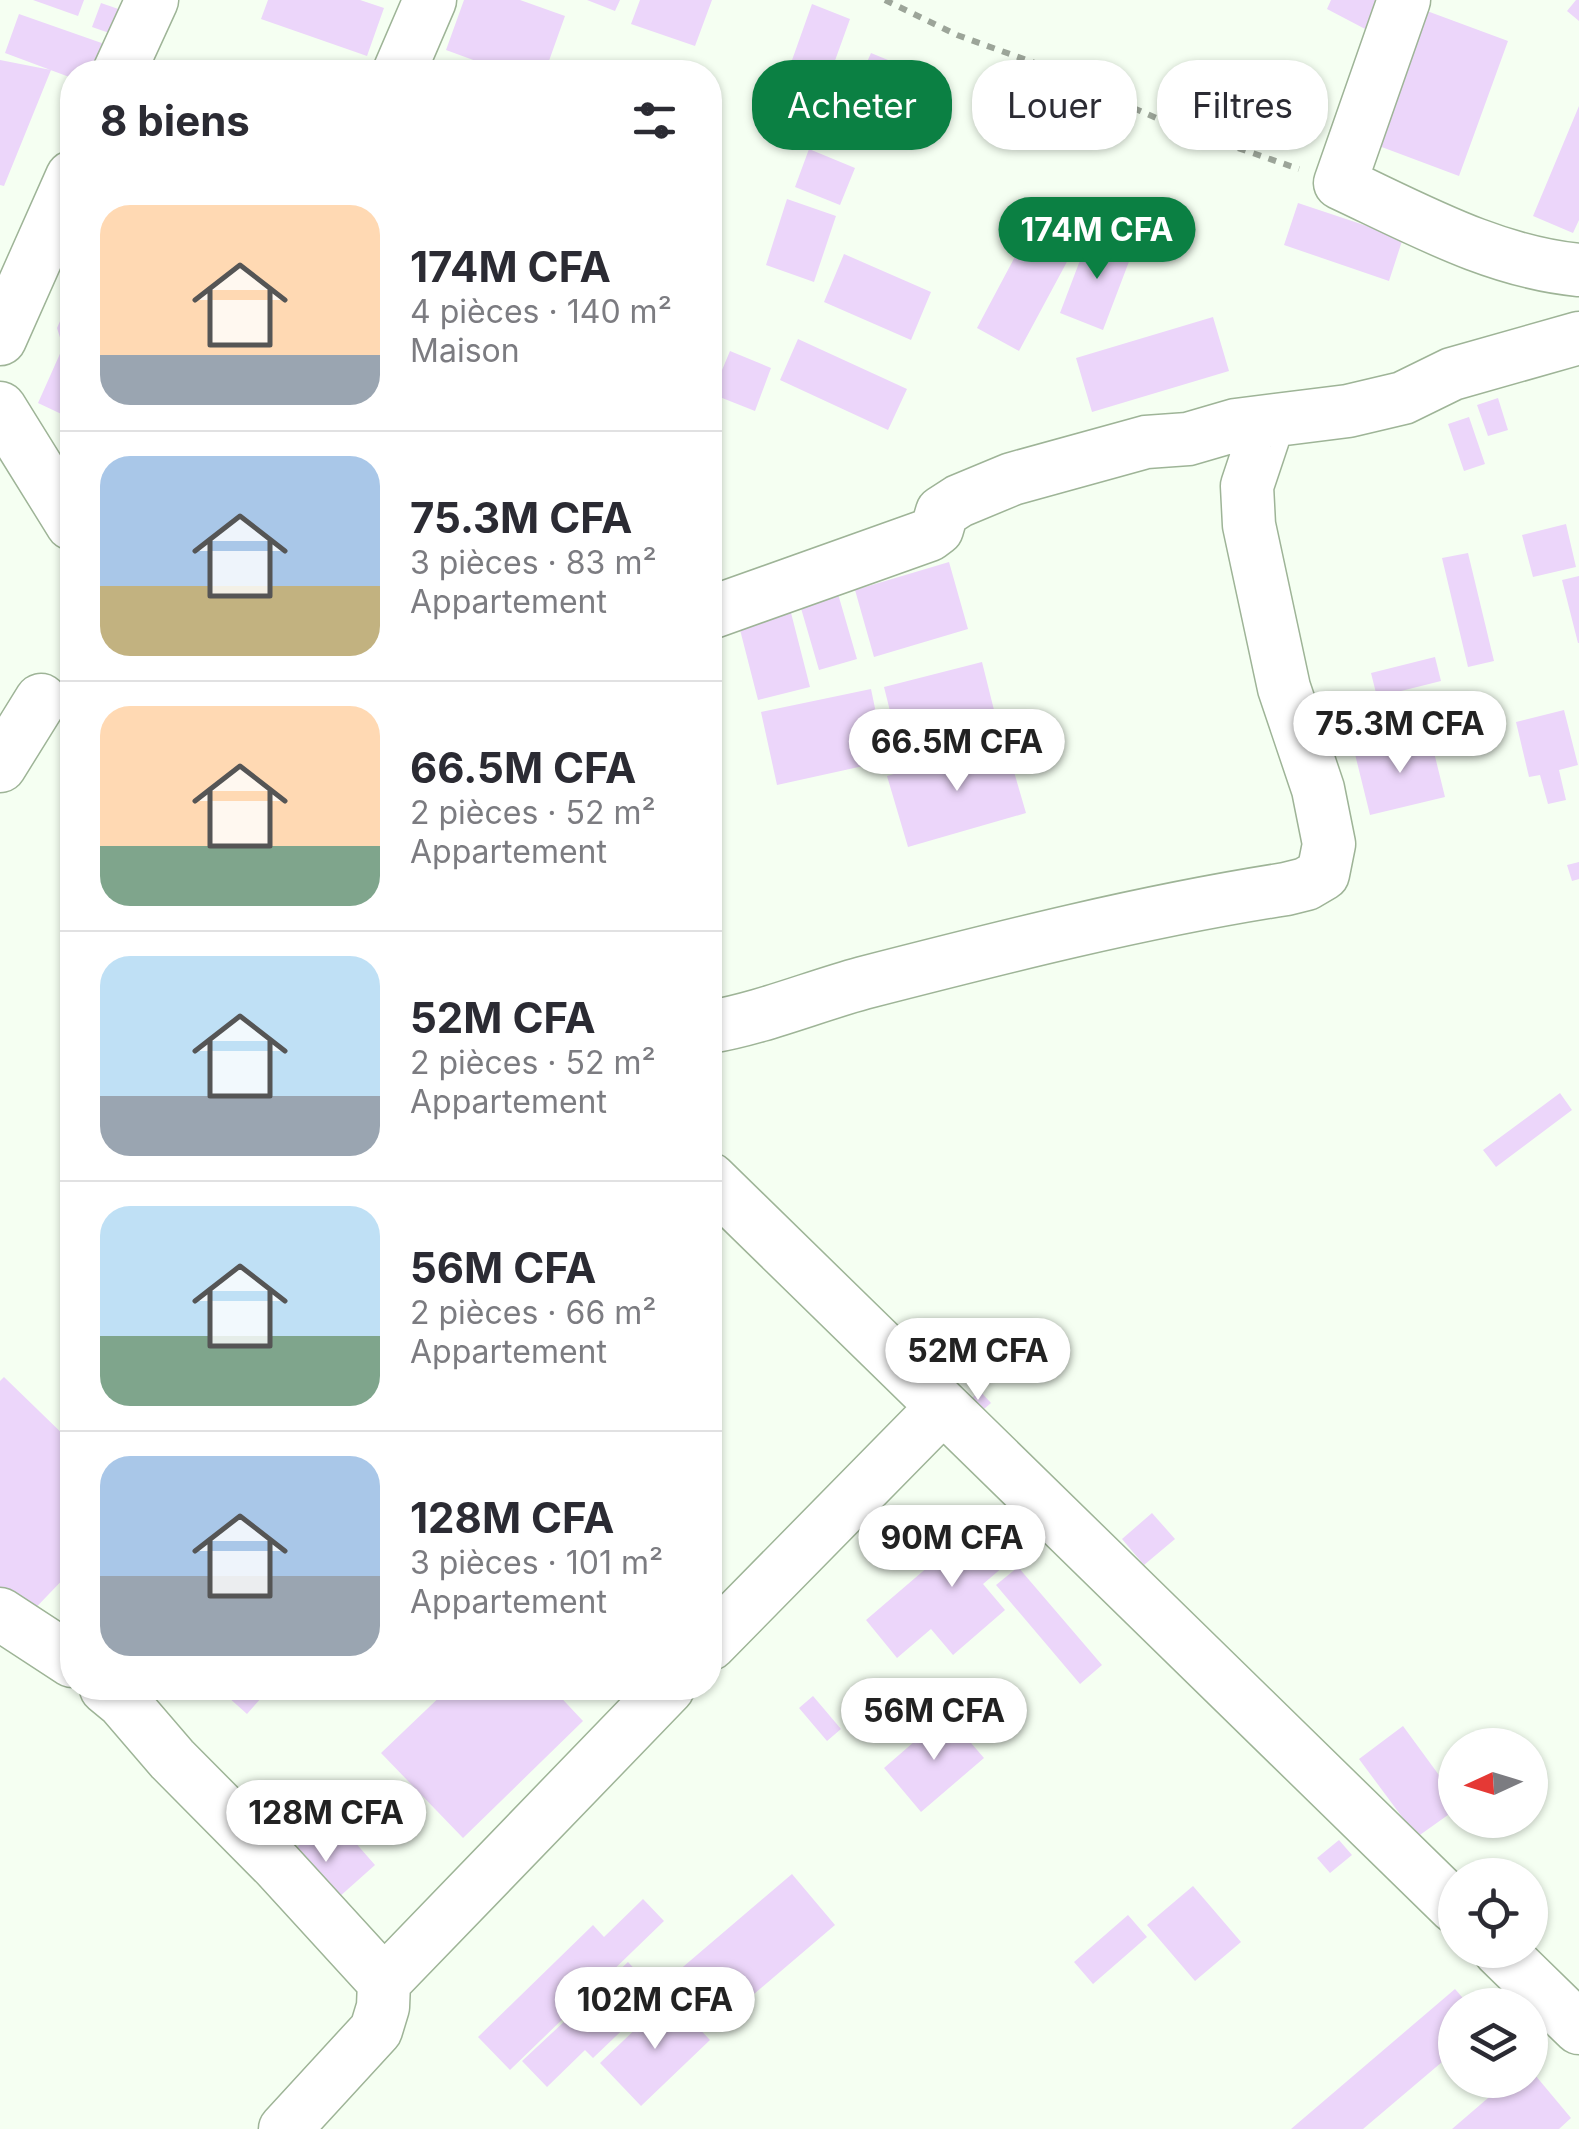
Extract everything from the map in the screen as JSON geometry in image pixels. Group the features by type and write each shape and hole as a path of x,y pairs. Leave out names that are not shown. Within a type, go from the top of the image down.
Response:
{"street":[{"path":"124,60 152,0"},
{"path":"405,60 430,0"},
{"path":"1404,0 1340,183 1454,236 1537,266 1579,270"},
{"path":"0,339 60,204"},
{"path":"722,609 929,535 937,529 942,512 959,500 1012,479 1146,442 1188,439 1236,426 1348,411 1403,398 1452,374 1579,338"},
{"path":"0,408 60,505"},
{"path":"722,1025 943,962 1120,921 1286,889 1324,874 1329,844 1318,789 1284,688 1250,526 1247,486 1268,422"},
{"path":"0,766 38,699"},
{"path":"722,1191 1438,1890"},
{"path":"722,1632 942,1408"},
{"path":"0,1614 60,1653"},
{"path":"121,1700 384,1982"},
{"path":"286,2129 376,2030 383,2007 384,1982 656,1700"},
{"path":"1517,1968 1579,2028"}],"path":[{"path":"885,0 957,35 1096,85 1131,108 1177,127 1340,183"}],"building":[{"path":"33,0 84,0 78,16"},
{"path":"268,0 360,0 384,8 367,56 261,19"},
{"path":"464,0 520,0 565,16 549,60 473,60 446,50"},
{"path":"587,0 620,0 615,11"},
{"path":"640,0 712,0 695,46 631,24"},
{"path":"1331,0 1382,0 1367,30 1327,9"},
{"path":"1579,0 1579,21 1567,11"},
{"path":"101,3 127,12 118,36 92,27"},
{"path":"812,4 850,19 835,60 792,60"},
{"path":"1427,11 1508,41 1459,176 1379,146"},
{"path":"19,14 113,47 108,60 60,60 60,74 5,53"},
{"path":"871,53 888,60 868,60"},
{"path":"0,60 51,70 4,186 0,185"},
{"path":"1579,106 1579,220 1573,233 1533,216"},
{"path":"809,150 855,168 840,205 795,187"},
{"path":"787,199 836,216 814,282 766,265"},
{"path":"1298,203 1403,238 1389,281 1284,245"},
{"path":"1034,221 1076,245 1019,351 977,328"},
{"path":"1090,234 1133,251 1103,330 1060,313"},
{"path":"844,254 931,292 911,340 824,302"},
{"path":"1213,317 1229,371 1092,412 1076,358"},
{"path":"798,339 907,389 888,430 780,380"},
{"path":"730,351 771,368 755,411 722,398 722,370"},
{"path":"60,354 60,413 38,403"},
{"path":"1498,398 1508,430 1488,436 1477,405"},
{"path":"1469,417 1485,464 1464,471 1448,424"},
{"path":"1566,524 1576,567 1533,577 1522,535"},
{"path":"1468,553 1494,661 1468,667 1442,558"},
{"path":"949,562 968,629 874,657 855,590"},
{"path":"1579,576 1579,643 1578,643 1562,580"},
{"path":"836,587 857,659 819,670 798,598"},
{"path":"789,605 810,687 758,700 737,618"},
{"path":"1435,657 1441,681 1377,697 1371,673"},
{"path":"982,662 998,726 900,751 884,687"},
{"path":"871,689 886,761 777,785 761,712"},
{"path":"1564,710 1578,765 1559,770 1566,800 1548,804 1540,775 1529,777 1516,722"},
{"path":"1430,736 1445,797 1370,815 1355,754"},
{"path":"1005,741 1026,813 908,847 887,776"},
{"path":"1579,862 1579,879 1572,881 1567,865"},
{"path":"1560,1093 1572,1110 1496,1167 1483,1150"},
{"path":"4,1377 60,1431 60,1582 24,1620 0,1597 0,1381"},
{"path":"980,1391 991,1403 976,1416 966,1403"},
{"path":"999,1506 1030,1544 983,1584 1005,1610 953,1655 931,1629 897,1658 866,1620"},
{"path":"1152,1513 1175,1539 1144,1565 1122,1539"},
{"path":"1018,1567 1102,1665 1080,1684 996,1585"},
{"path":"813,1696 841,1729 827,1741 799,1708"},
{"path":"231,1700 259,1700 247,1714"},
{"path":"436,1700 563,1700 583,1721 463,1838 381,1753"},
{"path":"946,1714 984,1758 921,1812 884,1768"},
{"path":"1403,1726 1438,1774 1438,1822 1417,1837 1359,1759"},
{"path":"332,1816 375,1865 320,1914 277,1865"},
{"path":"1339,1840 1352,1855 1330,1873 1317,1858"},
{"path":"792,1874 835,1925 720,2023 677,1972"},
{"path":"1193,1886 1241,1942 1195,1981 1147,1925"},
{"path":"643,1899 664,1921 510,2070 478,2037 593,1925 604,1937"},
{"path":"1128,1915 1147,1937 1093,1984 1074,1962"},
{"path":"628,1962 659,1995 593,2058 585,2050 547,2087 522,2061"},
{"path":"669,1997 710,2040 641,2106 600,2063"},
{"path":"1438,2004 1438,2065 1363,2129 1291,2129"},
{"path":"1548,2091 1571,2118 1559,2129 1452,2129 1488,2098 1548,2098"}]}
